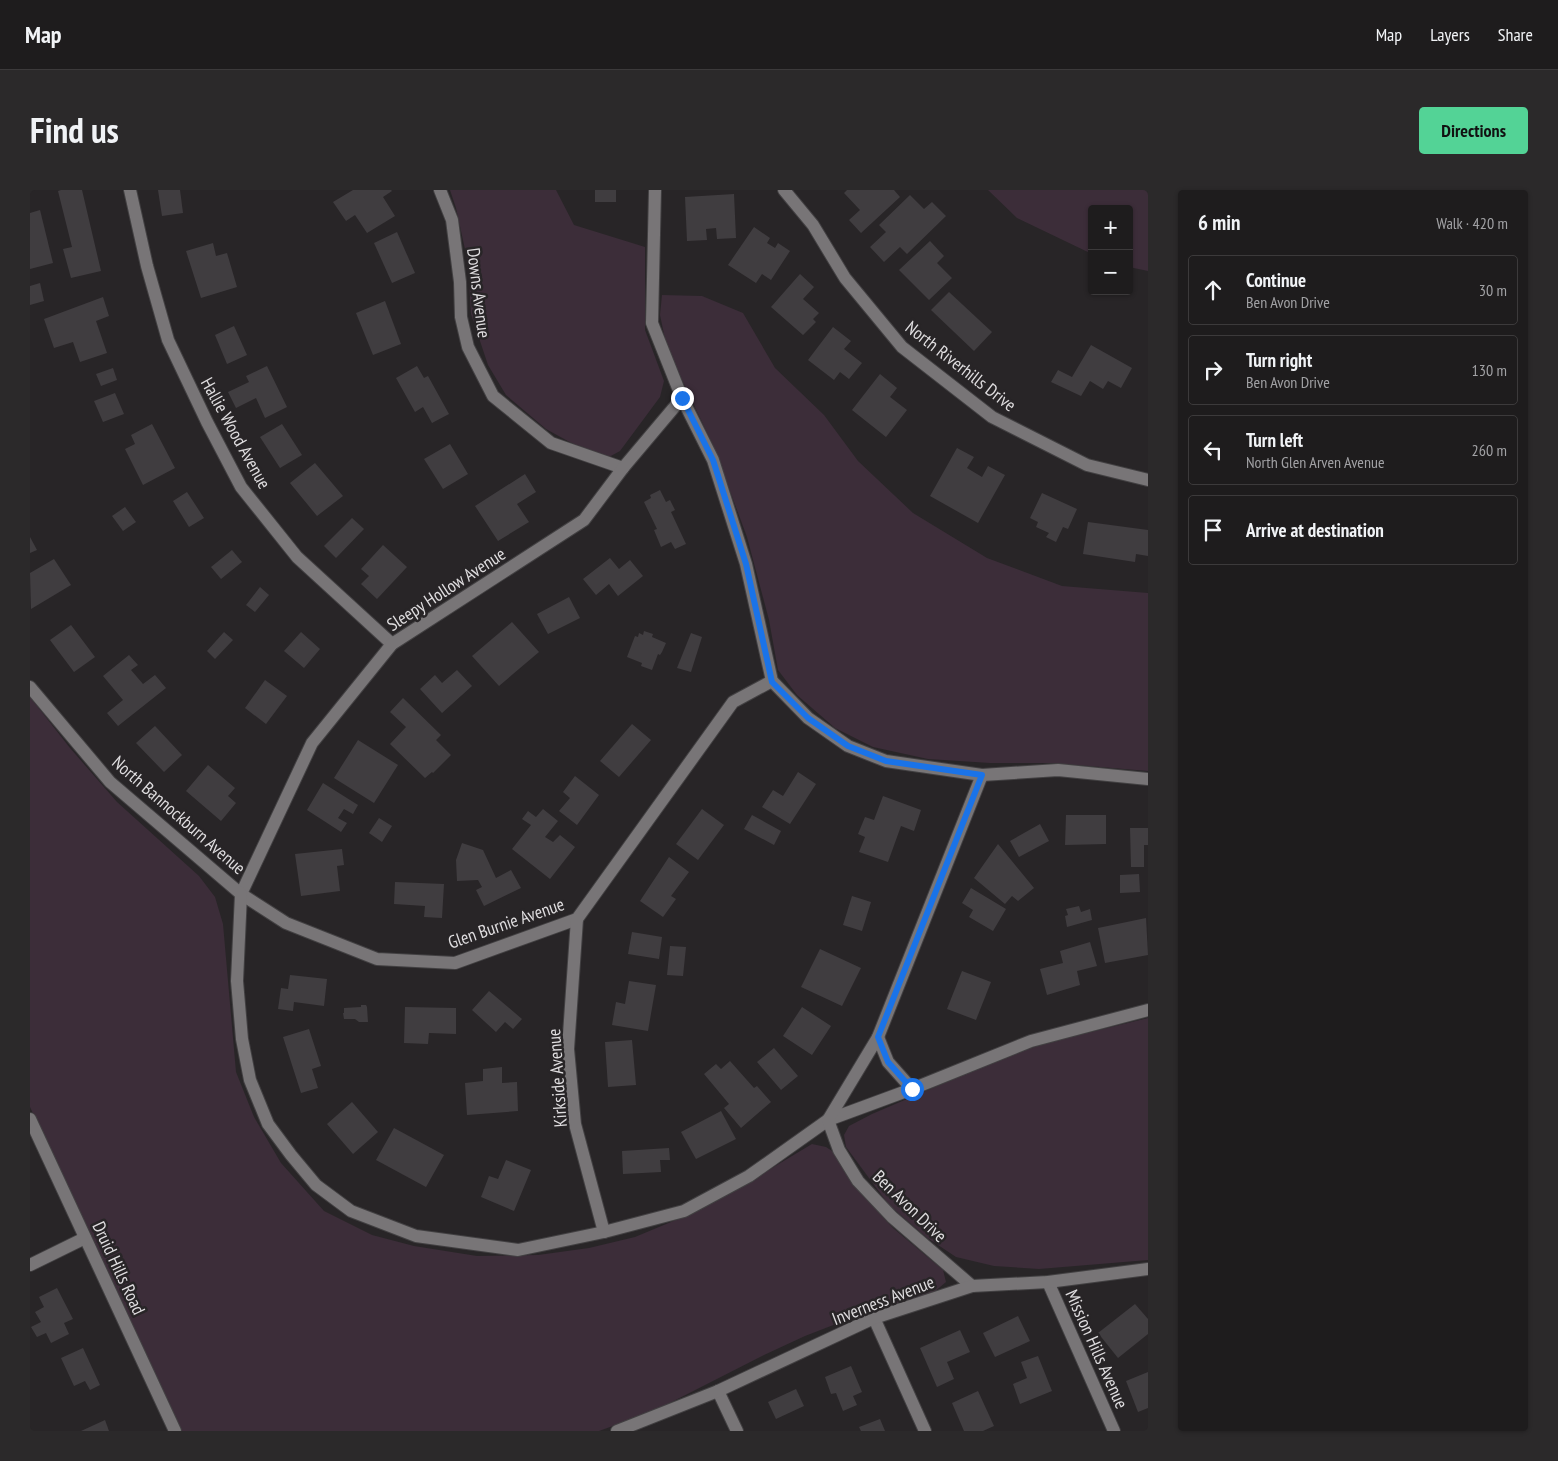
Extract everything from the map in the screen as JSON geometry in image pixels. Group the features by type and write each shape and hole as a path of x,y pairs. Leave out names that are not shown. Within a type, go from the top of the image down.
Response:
{"street":[{"name":"Hallie Wood Avenue","path":"130,190 147,266 168,340 207,422 241,487 297,557 392,644"},
{"name":"Downs Avenue","path":"440,190 452,220 460,282 461,316 468,347 493,396 551,443 623,468"},
{"path":"655,190 652,323 682,398 713,460 746,564 772,682 808,718 848,746 886,761 982,775 1058,770 1148,779"},
{"name":"North Riverhills Drive","path":"784,190 813,225 845,278 902,347 992,417 1087,465 1148,480"},
{"name":"Sleepy Hollow Avenue","path":"241,894 312,743 392,644 584,520 623,468 682,398"},
{"name":"Glen Burnie Avenue","path":"241,894 286,923 377,959 455,963 577,919 733,702 772,682"},
{"name":"North Bannockburn Avenue","path":"30,686 110,782 241,894 237,981 242,1038 250,1080 268,1124 316,1185 351,1211 416,1236 518,1250 604,1232 684,1211 749,1176 828,1120 912,1089 1032,1040 1148,1010"},
{"path":"828,1120 878,1037 982,775"},
{"name":"Kirkside Avenue","path":"577,919 568,1049 575,1124 604,1232"},
{"path":"878,1037 888,1062 912,1089"},
{"name":"Druid Hills Road","path":"30,1119 175,1431"},
{"name":"Ben Avon Drive","path":"828,1120 839,1150 858,1181 892,1217 972,1286"},
{"path":"30,1265 85,1238"},
{"name":"Inverness Avenue","path":"617,1431 718,1391 874,1318 972,1286 1048,1282 1148,1269"},
{"name":"Mission Hills Avenue","path":"1048,1282 1114,1431"},
{"path":"874,1318 925,1431"},
{"path":"718,1391 737,1431"}],"shaded area":[{"path":"450,190 556,190 574,225 645,247 645,330 664,381 660,397 620,451 609,457 575,445 546,429 506,395 488,365 471,314 468,263 456,208"},
{"path":"988,190 1148,190 1148,271 1133,268 1133,205 1088,205 1088,252 1017,218"},
{"path":"662,295 702,296 743,313 775,368 824,415 858,461 913,513 987,558 1062,586 1148,593 1148,771 1052,763 990,763 928,759 873,747 835,728 797,695 778,670 769,620 747,537 713,445 672,359 665,339 660,315"},
{"path":"30,697 70,748 117,802 199,876 215,897 223,924 236,1072 254,1117 281,1163 324,1211 372,1235 414,1246 477,1256 538,1255 589,1248 635,1237 683,1217 725,1196 812,1144 826,1147 835,1153 856,1188 893,1228 943,1270 946,1282 933,1293 867,1312 805,1336 654,1411 599,1431 182,1431 30,1107"},
{"path":"1148,1018 1148,1260 1039,1269 994,1266 956,1257 926,1237 889,1205 846,1147 844,1135 849,1126 872,1114 1005,1057 1046,1043"}],"building":[{"path":"82,190 101,271 71,278 63,249 72,247 58,191"},
{"path":"158,190 180,190 183,213 162,216"},
{"path":"353,190 391,190 383,197 395,216 367,233 355,215 346,221 333,202"},
{"path":"595,190 616,190 616,202 595,202"},
{"path":"847,190 894,190 900,197 861,233 849,220 860,210 844,193"},
{"path":"734,194 736,238 717,239 716,228 706,229 707,240 687,241 685,197"},
{"path":"910,195 924,209 932,202 946,216 907,254 900,247 884,262 870,247 886,232 879,225"},
{"path":"40,210 53,263 30,269 30,213"},
{"path":"754,227 770,238 767,243 775,248 778,243 790,251 771,280 762,274 756,283 728,265"},
{"path":"397,232 415,273 392,283 374,243"},
{"path":"930,241 944,256 937,263 952,278 929,300 899,270"},
{"path":"213,243 216,256 227,253 237,287 201,298 186,251"},
{"path":"800,274 814,287 803,299 819,313 813,319 816,322 803,335 771,307"},
{"path":"40,283 44,301 30,305 30,286"},
{"path":"949,292 992,332 974,351 931,310"},
{"path":"103,297 109,316 96,321 107,353 80,362 73,342 54,348 44,319"},
{"path":"385,301 401,344 373,355 356,313"},
{"path":"234,326 247,355 227,364 215,335"},
{"path":"833,327 851,341 844,349 862,363 849,379 840,372 834,380 808,360"},
{"path":"1091,345 1132,368 1121,388 1108,381 1103,389 1090,381 1081,396 1051,382 1058,370 1072,377"},
{"path":"267,366 287,407 265,418 256,398 236,408 228,392 249,382 246,376"},
{"path":"417,366 424,378 428,376 449,414 432,423 423,407 415,412 396,378"},
{"path":"113,368 117,380 101,386 96,374"},
{"path":"880,374 897,388 890,397 907,410 886,437 852,410"},
{"path":"115,393 124,414 103,422 94,401"},
{"path":"152,424 175,468 143,485 125,449 135,444 131,435"},
{"path":"282,424 302,455 280,468 260,437"},
{"path":"450,444 468,474 443,489 424,459"},
{"path":"957,448 974,457 967,468 982,477 988,466 1005,475 978,523 930,496"},
{"path":"315,463 343,496 317,516 290,483"},
{"path":"525,474 536,492 517,504 529,522 498,541 475,506"},
{"path":"660,490 666,502 670,500 675,510 671,512 686,544 675,549 671,542 661,547 654,530 657,529 644,502 651,498 650,495"},
{"path":"187,492 204,518 189,527 173,501"},
{"path":"1042,493 1077,509 1068,529 1063,527 1056,542 1046,537 1049,533 1036,527 1038,522 1030,518"},
{"path":"125,507 136,522 123,531 112,516"},
{"path":"352,518 364,529 336,558 324,546"},
{"path":"1088,522 1148,530 1148,556 1136,554 1135,562 1083,554"},
{"path":"30,537 37,550 30,553"},
{"path":"383,545 407,567 377,599 361,584 369,576 361,569"},
{"path":"232,550 242,562 221,579 211,567"},
{"path":"610,558 619,569 630,560 643,576 618,596 609,584 596,595 583,579"},
{"path":"54,559 71,585 31,609 30,573"},
{"path":"260,587 269,595 255,612 246,605"},
{"path":"569,597 580,618 548,634 537,614"},
{"path":"512,622 539,652 499,686 472,656"},
{"path":"71,625 95,657 74,672 50,640"},
{"path":"644,631 653,634 652,637 666,643 660,655 658,654 652,670 641,666 642,663 627,657 635,636 638,637 639,633 643,635"},
{"path":"224,632 233,640 215,659 207,651"},
{"path":"301,632 320,649 304,668 284,651"},
{"path":"691,633 702,637 691,672 677,668"},
{"path":"129,655 138,665 131,670 143,684 155,675 166,688 118,726 107,713 123,700 103,676"},
{"path":"457,670 472,686 442,713 420,689 435,675 442,683"},
{"path":"265,680 287,696 266,724 245,708"},
{"path":"403,698 441,735 436,740 451,755 433,773 425,778 390,744 406,727 390,712"},
{"path":"632,724 651,740 619,777 600,761"},
{"path":"155,726 182,755 164,772 136,743"},
{"path":"358,740 398,765 374,803 334,778"},
{"path":"208,765 235,788 228,796 236,803 221,821 186,791"},
{"path":"798,772 816,784 790,824 762,807 773,790 783,796"},
{"path":"575,776 599,795 577,825 559,811 570,798 563,792"},
{"path":"323,783 358,805 353,814 344,809 338,818 347,823 341,832 307,810"},
{"path":"883,796 921,810 914,831 901,826 888,862 859,852 865,837 858,834 865,817 874,820"},
{"path":"543,809 558,821 545,837 553,842 560,835 575,847 550,879 512,849 531,825 522,819 528,811 536,817"},
{"path":"702,809 724,825 698,860 676,844"},
{"path":"752,815 781,831 774,845 744,829"},
{"path":"1066,815 1106,815 1106,844 1065,845"},
{"path":"379,818 392,826 382,842 369,833"},
{"path":"1040,824 1049,841 1019,857 1010,841"},
{"path":"1130,828 1148,828 1148,845 1144,845 1144,867 1131,867"},
{"path":"462,843 483,850 496,878 511,870 521,888 484,906 476,890 482,887 478,880 457,881 456,860"},
{"path":"998,844 1034,888 1018,901 1012,896 1005,904 974,878"},
{"path":"342,849 344,865 337,866 340,891 301,896 295,854"},
{"path":"669,857 689,872 671,896 676,899 663,917 640,901"},
{"path":"1139,874 1140,892 1120,893 1120,875"},
{"path":"395,882 444,884 442,918 424,917 425,906 394,904"},
{"path":"971,888 1006,909 993,931 969,917 973,910 962,903"},
{"path":"852,896 871,902 862,931 843,925"},
{"path":"1079,906 1081,912 1090,909 1092,920 1067,927 1065,916 1068,915 1066,909"},
{"path":"1146,918 1148,955 1105,963 1098,928"},
{"path":"632,932 662,937 659,959 628,954"},
{"path":"1090,942 1097,966 1077,971 1080,985 1047,995 1040,969 1063,963 1060,951"},
{"path":"670,946 686,947 683,976 667,975"},
{"path":"820,949 861,968 842,1006 801,987"},
{"path":"962,971 991,982 976,1020 947,1009"},
{"path":"290,975 327,979 324,1006 294,1002 293,1011 278,1009 281,988 288,989"},
{"path":"629,981 656,985 648,1031 612,1025 616,1002 625,1004"},
{"path":"489,991 522,1019 513,1029 505,1022 496,1032 472,1010"},
{"path":"361,1005 366,1005 367,1007 368,1022 344,1019 344,1008 361,1007"},
{"path":"405,1007 456,1008 456,1034 429,1033 428,1044 404,1043"},
{"path":"802,1007 831,1026 812,1055 783,1036"},
{"path":"309,1029 321,1066 312,1069 318,1088 301,1093 283,1037"},
{"path":"632,1040 636,1085 608,1087 605,1042"},
{"path":"774,1048 798,1076 781,1090 757,1062"},
{"path":"730,1061 754,1088 757,1086 771,1102 741,1128 724,1108 729,1104 704,1074 716,1064 721,1069"},
{"path":"502,1067 502,1083 517,1082 518,1111 467,1115 465,1083 483,1081 483,1069"},
{"path":"352,1102 378,1132 353,1154 327,1124"},
{"path":"721,1111 736,1139 696,1159 681,1132"},
{"path":"394,1128 444,1155 426,1187 376,1160"},
{"path":"669,1148 670,1160 660,1160 661,1172 623,1174 622,1151"},
{"path":"506,1160 531,1170 514,1211 481,1197 489,1176 498,1179"},
{"path":"57,1288 73,1319 64,1323 69,1334 51,1343 46,1333 37,1337 31,1327 41,1322 35,1312 44,1307 39,1297"},
{"path":"1135,1304 1148,1319 1148,1334 1118,1358 1098,1333"},
{"path":"1018,1316 1030,1341 995,1357 983,1333"},
{"path":"960,1330 970,1352 947,1362 954,1379 937,1387 920,1348"},
{"path":"83,1348 100,1385 90,1390 85,1381 74,1386 61,1358"},
{"path":"1038,1356 1052,1391 1020,1404 1013,1384 1027,1378 1021,1362"},
{"path":"851,1366 862,1392 853,1396 857,1405 843,1411 836,1393 831,1394 825,1377"},
{"path":"1148,1372 1148,1408 1138,1412 1126,1381"},
{"path":"796,1389 804,1406 776,1419 768,1402"},
{"path":"978,1391 994,1426 983,1431 964,1431 952,1403"},
{"path":"880,1419 885,1431 861,1431 859,1427"},
{"path":"105,1420 109,1431 81,1431"}],"route":[{"path":"682,398 713,460 746,564 772,682 808,718 848,746 886,761 982,775 878,1037 888,1062 912,1089"}]}
